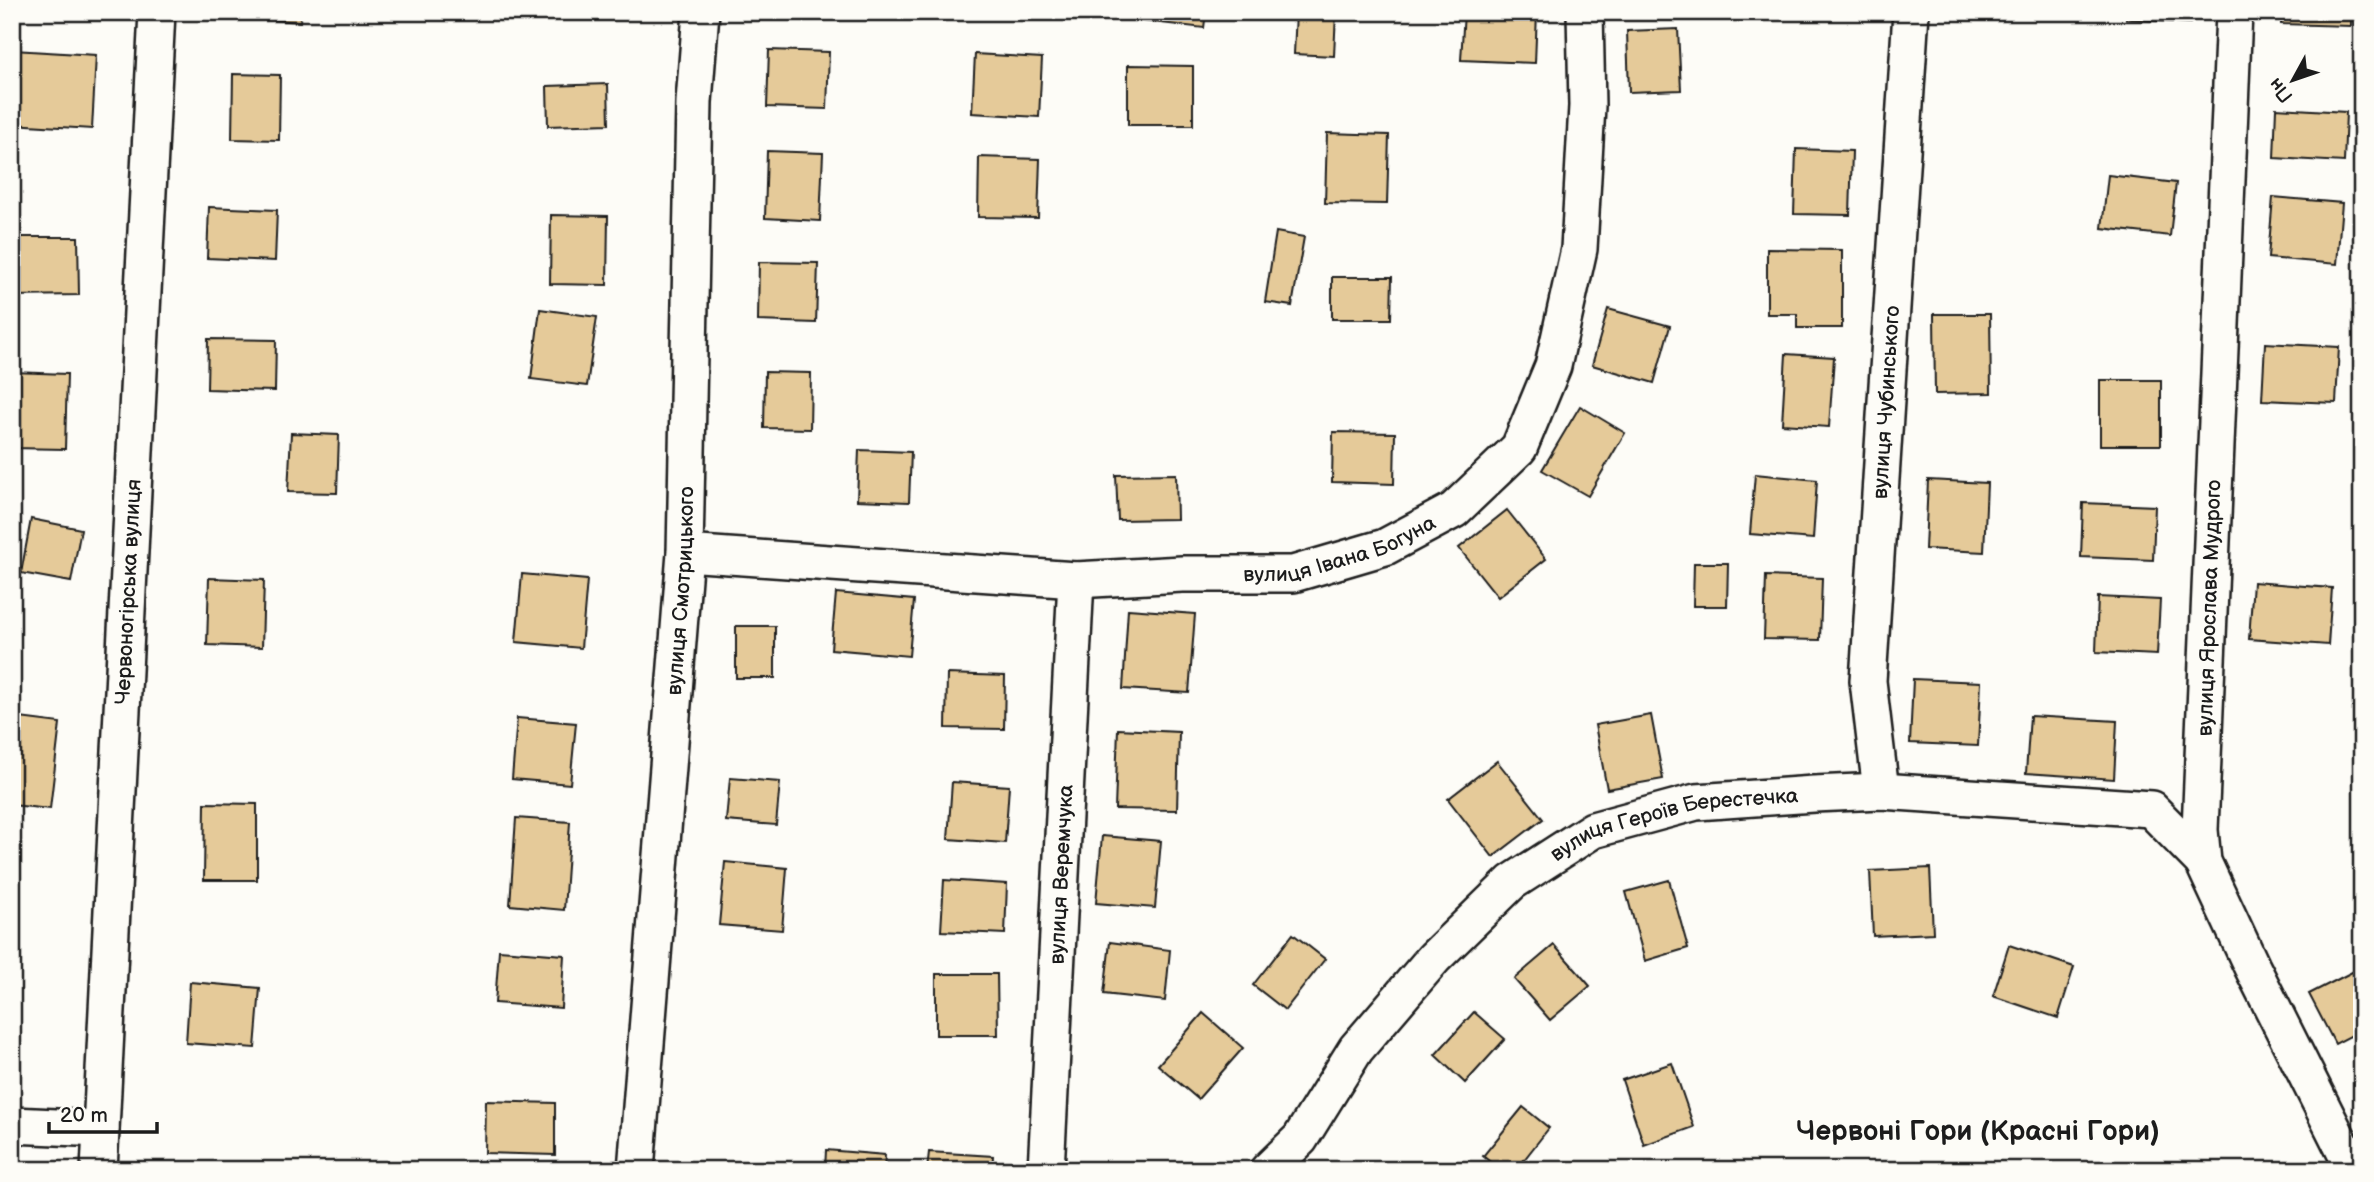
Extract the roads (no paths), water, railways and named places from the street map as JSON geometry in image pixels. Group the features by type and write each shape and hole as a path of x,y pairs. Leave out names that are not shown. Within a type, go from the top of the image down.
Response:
{"street":[{"name":"Червоногірська вулиця","path":"99,1170 157,12"},
{"name":"вулиця Смотрицького","path":"636,1170 685,553 694,102 701,12"},
{"name":"вулиця Івана Богуна","path":"685,553 1076,580 1182,574 1293,574 1385,547 1454,510 1519,448 1553,366 1579,248 1587,106 1585,12"},
{"name":"вулиця Чубинського","path":"1881,791 1868,681 1911,12"},
{"name":"вулиця Ярослава Мудрого","path":"2234,12 2200,830 2203,862 2252,967 2354,1170"},
{"name":"вулиця Веремчука","path":"1046,1170 1076,580"},
{"name":"вулиця Героїв Берестечка","path":"1268,1170 1300,1139 1356,1049 1434,958 1513,882 1593,831 1696,802 1881,791 2151,809 2203,862"},
{"path":"12,1125 102,1129"}],"district":[{"name":"Червоні Гори (Красні Гори)","path":"1978,1130"}]}
